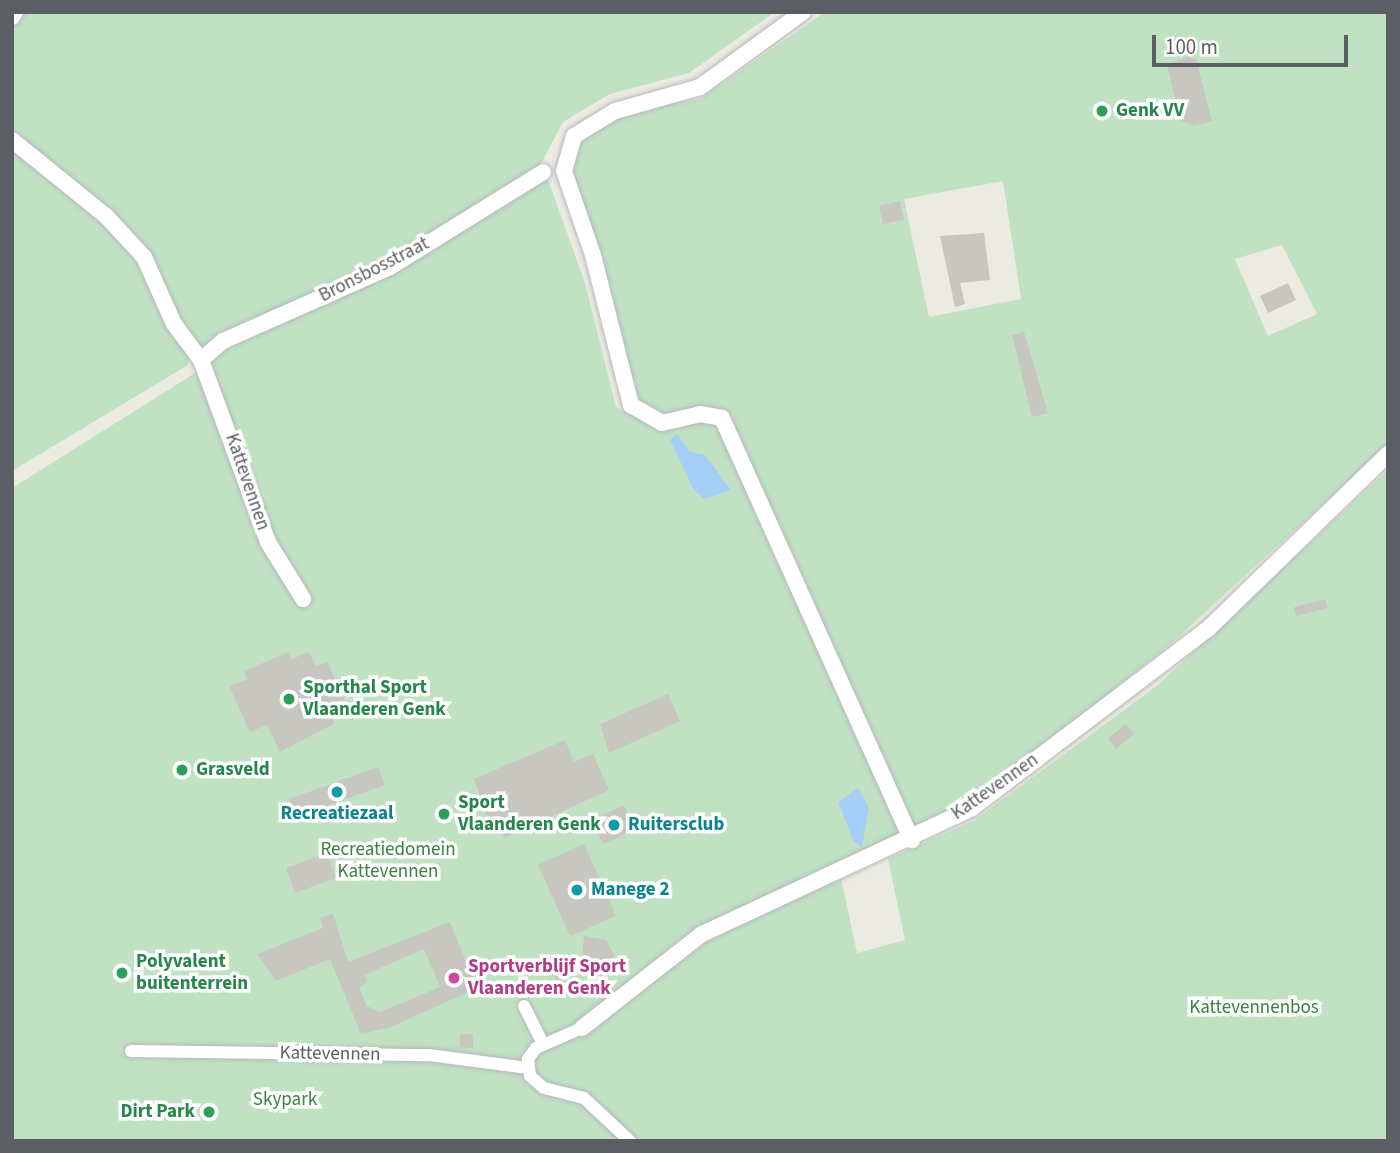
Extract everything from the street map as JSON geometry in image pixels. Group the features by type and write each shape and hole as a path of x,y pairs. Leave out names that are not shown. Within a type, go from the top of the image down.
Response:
{"street":[{"path":"12,17 15,12"},
{"path":"803,12 700,87 615,111 574,136 562,160 631,405 663,423 700,414 722,418 912,840"},
{"name":"Kattevennen","path":"12,140 131,240 174,324 201,360 268,542 303,599"},
{"name":"Bronsbosstraat","path":"201,360 223,341 390,267 542,172"},
{"name":"Kattevennen","path":"547,1043 582,1028 702,933 912,840 972,808 1208,629 1388,454"},
{"path":"524,1006 547,1043 528,1068 544,1088 584,1098 630,1141"},
{"name":"Kattevennen","path":"131,1051 429,1055 528,1068"}],"green space":[{"path":"21,12 775,12 689,73 610,94 563,122 537,171 401,255 208,348 197,346 170,303 150,256 12,133 12,28"},
{"path":"825,12 1388,12 1388,444 1173,642 986,793 828,882 841,878 857,953 905,940 888,859 975,820 1158,685 1388,470 1388,1141 12,1141 12,488 200,370 255,530 291,596 302,592 275,547 206,360 546,174 585,283 616,407 657,429 662,413 640,401 636,391 569,168 576,145 630,111 700,99","holes":["1003,181 1021,299 929,317 904,199","1282,245 1317,314 1268,336 1235,259"]},
{"path":"12,147 135,252 190,354 188,365 12,471"}],"water":[{"path":"677,434 690,452 705,455 731,490 704,499 694,490 670,440"},
{"path":"858,788 869,808 862,847 854,842 838,802"}],"building":[{"name":"Genk VV","path":"1186,57 1196,59 1212,121 1194,126 1180,120 1167,65"},
{"path":"900,201 904,220 883,224 879,206"},
{"path":"984,233 990,280 960,283 965,304 955,307 940,236"},
{"path":"1288,283 1296,300 1268,313 1260,296"},
{"path":"1024,332 1048,413 1032,417 1012,335"},
{"path":"1325,599 1328,608 1296,616 1294,607"},
{"name":"Sporthal Sport Vlaanderen Genk","path":"289,652 292,659 309,652 316,666 327,662 346,703 332,717 334,724 280,752 267,725 250,732 229,686 248,679 244,671"},
{"path":"668,694 680,721 609,753 600,724"},
{"path":"1126,724 1134,734 1116,749 1108,738"},
{"path":"565,740 574,762 593,754 609,790 504,838 496,819 489,822 474,779"},
{"name":"Recreatiezaal","path":"378,767 385,785 295,817 289,799"},
{"name":"Ruitersclub","path":"624,805 635,830 603,844 592,820"},
{"name":"Manege 2","path":"584,844 616,916 570,936 538,865"},
{"path":"327,853 336,878 295,893 286,868"},
{"name":"Sportverblijf Sport Vlaanderen Genk","path":"333,914 348,962 450,922 477,988 391,1027 361,1034 330,959 276,981 257,954 323,928 320,918","holes":["424,949 440,987 380,1012 367,1006 359,988 367,982 364,975"]},
{"path":"584,936 606,940 614,955 611,964 594,969 582,962"},
{"path":"564,955 572,974 556,981 547,962"},
{"path":"460,1034 473,1034 473,1048 460,1047"}],"place":[{"name":"Genk VV","path":"1102,111"},
{"name":"Sporthal Sport Vlaanderen Genk","path":"289,699"},
{"name":"Grasveld","path":"182,770"},
{"name":"Recreatiezaal","path":"337,792"},
{"name":"Sport Vlaanderen Genk","path":"444,814"},
{"name":"Ruitersclub","path":"614,825"},
{"name":"Manege 2","path":"577,890"},
{"name":"Polyvalent buitenterrein","path":"122,973"},
{"name":"Sportverblijf Sport Vlaanderen Genk","path":"454,978"},
{"name":"Dirt Park","path":"209,1112"}],"park label":[{"name":"Recreatiedomein Kattevennen","path":"388,861"},
{"name":"Kattevennenbos","path":"1254,1008"},
{"name":"Skypark","path":"285,1100"}]}
